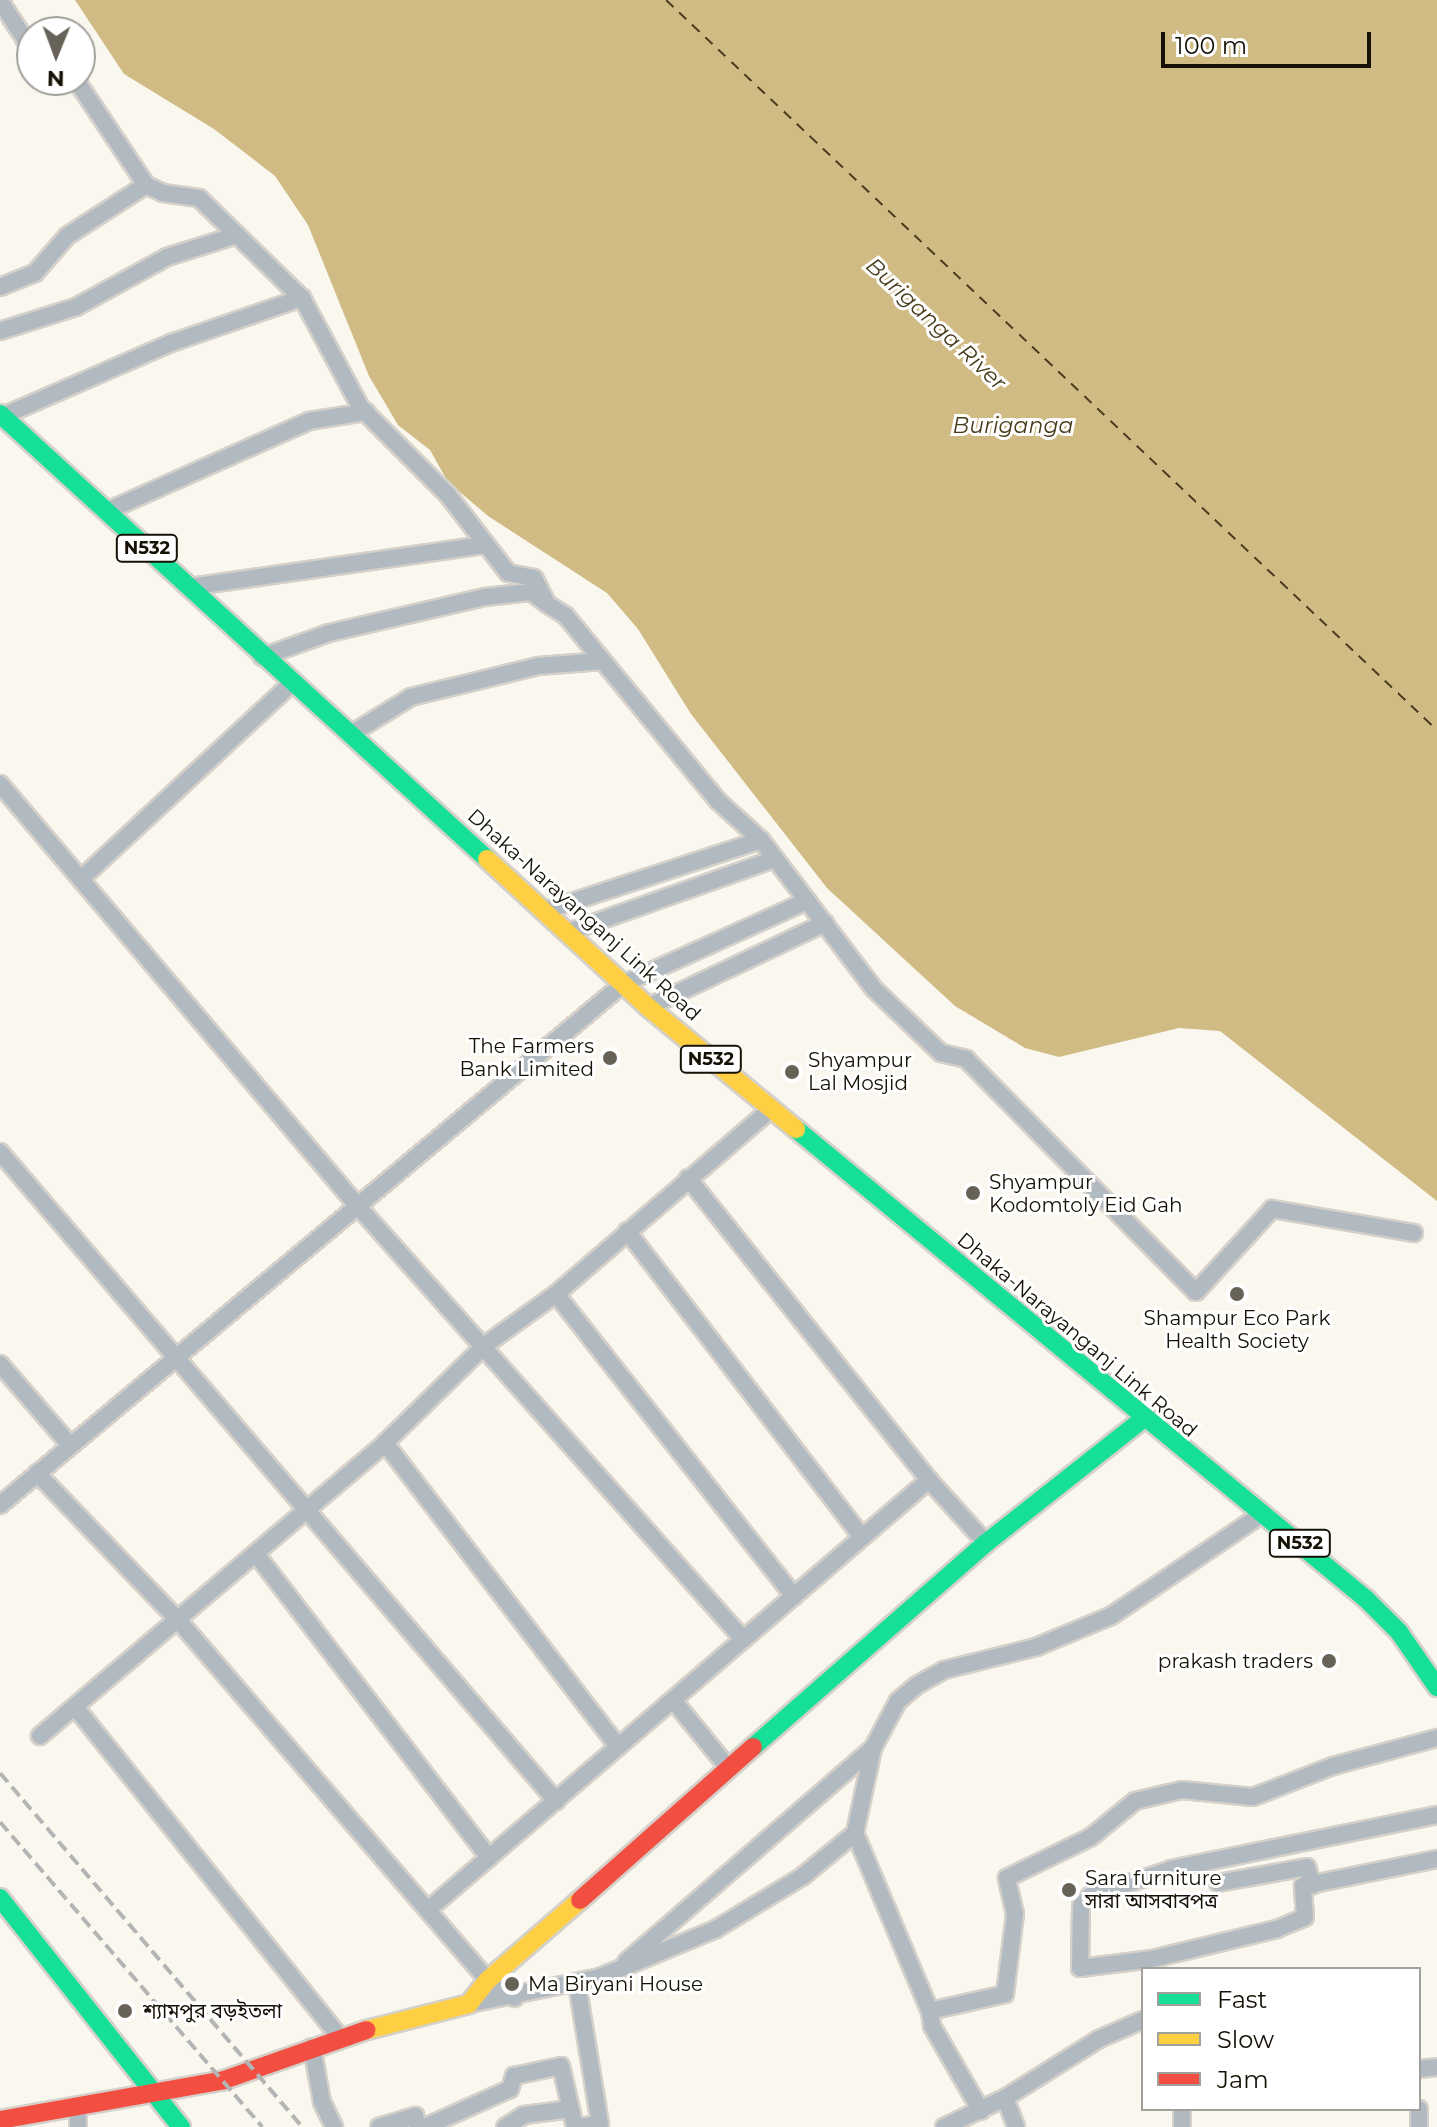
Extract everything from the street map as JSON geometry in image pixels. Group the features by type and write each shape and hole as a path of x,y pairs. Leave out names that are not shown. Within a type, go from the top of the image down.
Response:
{"main road":[{"name":"Dhaka-Narayanganj Link Road","path":"1,415 261,657 293,682 571,931 648,1007 1143,1419 1366,1599 1399,1632 1437,1687"},
{"path":"0,2120 78,2119 224,2080 340,2037 469,2004 488,1980 986,1543 1143,1419"},
{"path":"0,1898 181,2127"}],"street":[{"path":"0,1 16,26"},
{"path":"87,96 146,185 199,198 302,298 366,412 448,495 483,545 508,573 534,578 547,604"},
{"path":"0,287 35,273 67,236 146,185"},
{"path":"0,331 76,307 167,257 237,235"},
{"path":"1,415 171,343 302,298"},
{"path":"107,511 309,421 366,412"},
{"path":"189,587 483,545"},
{"path":"261,657 329,633 485,597 531,592 566,616 718,801 761,840 874,989 941,1053 966,1059 1196,1292 1272,1209 1414,1233"},
{"path":"351,734 411,697 538,666 603,661"},
{"path":"81,879 293,682"},
{"path":"0,784 355,1203 485,1345 743,1639"},
{"path":"547,910 761,840"},
{"path":"571,931 774,859"},
{"path":"0,1505 355,1203 623,984 807,901"},
{"path":"648,1007 825,923"},
{"path":"40,1736 385,1443 485,1345 556,1294 771,1109"},
{"path":"0,1152 177,1354 556,1801"},
{"path":"688,1178 929,1480 986,1543"},
{"path":"627,1231 862,1537"},
{"path":"556,1294 794,1596"},
{"path":"0,1364 70,1445"},
{"path":"385,1443 618,1747"},
{"path":"37,1473 178,1620 488,1980 515,1998"},
{"path":"429,1909 929,1480"},
{"path":"981,2111 932,2026 930,2011 855,1833 873,1748 898,1701 917,1685 944,1670 1036,1647 1111,1616 1262,1514"},
{"path":"256,1554 489,1858"},
{"path":"673,1700 729,1769"},
{"path":"76,1708 340,2037"},
{"path":"930,2011 1005,1994 1015,1914 1007,1878 1091,1837 1135,1801 1182,1790 1253,1797 1333,1766 1437,1738"},
{"path":"615,1971 873,1748"},
{"path":"1437,1815 1172,1869 1090,1896 1081,1906 1080,1968 1152,1959 1277,1929 1305,1917 1303,1886 1437,1859"},
{"path":"469,2004 515,1998 577,1983 615,1971 716,1929 803,1876 855,1833"},
{"path":"1218,1883 1307,1867 1312,1885"},
{"path":"425,2127 510,2089 514,2076 561,2066 576,2127 600,2124 577,1983"},
{"path":"944,2127 1005,2098 1099,2039 1141,2021"},
{"path":"312,2047 322,2102 334,2127"},
{"path":"1005,2098 1016,2127"},
{"path":"505,2127 524,2115 571,2109"},
{"path":"379,2127 415,2116 418,2127"}],"water":[{"name":"Buriganga","path":"75,0 1437,0 1437,1201 1220,1031 1179,1028 1059,1057 1025,1048 955,1006 827,888 691,714 638,629 607,593 488,516 448,482 430,450 398,425 369,376 308,225 275,176 214,129 124,74 96,32 96,16 86,16"}],"ferry route":[{"path":"666,0 1437,730"}],"railway":[{"path":"0,1773 302,2127"},
{"path":"0,1822 262,2127"}],"traffic: fast":[{"path":"0,414 487,859"},
{"path":"796,1129 1366,1599 1399,1632 1437,1687"},
{"path":"753,1747 986,1543 1143,1419"},
{"path":"0,1898 181,2127"}],"traffic: slow":[{"path":"487,859 648,1007 796,1129"},
{"path":"367,2030 469,2004 488,1980 580,1900"}],"traffic: jam":[{"path":"580,1900 753,1747"},
{"path":"0,2120 224,2080 367,2030"}],"place":[{"name":"The Farmers Bank Limited","path":"610,1058"},
{"name":"Shyampur Lal Mosjid","path":"792,1072"},
{"name":"Shyampur Kodomtoly Eid Gah","path":"973,1193"},
{"name":"Shampur Eco Park Health Society","path":"1237,1294"},
{"name":"prakash traders","path":"1329,1661"},
{"name":"Sara furniture সারা আসবাবপত্র","path":"1069,1890"},
{"name":"Ma Biryani House","path":"512,1984"},
{"name":"শ্যামপুর বড়ইতলা","path":"125,2011"}],"water label":[{"name":"Buriganga River","path":"936,324"}]}
